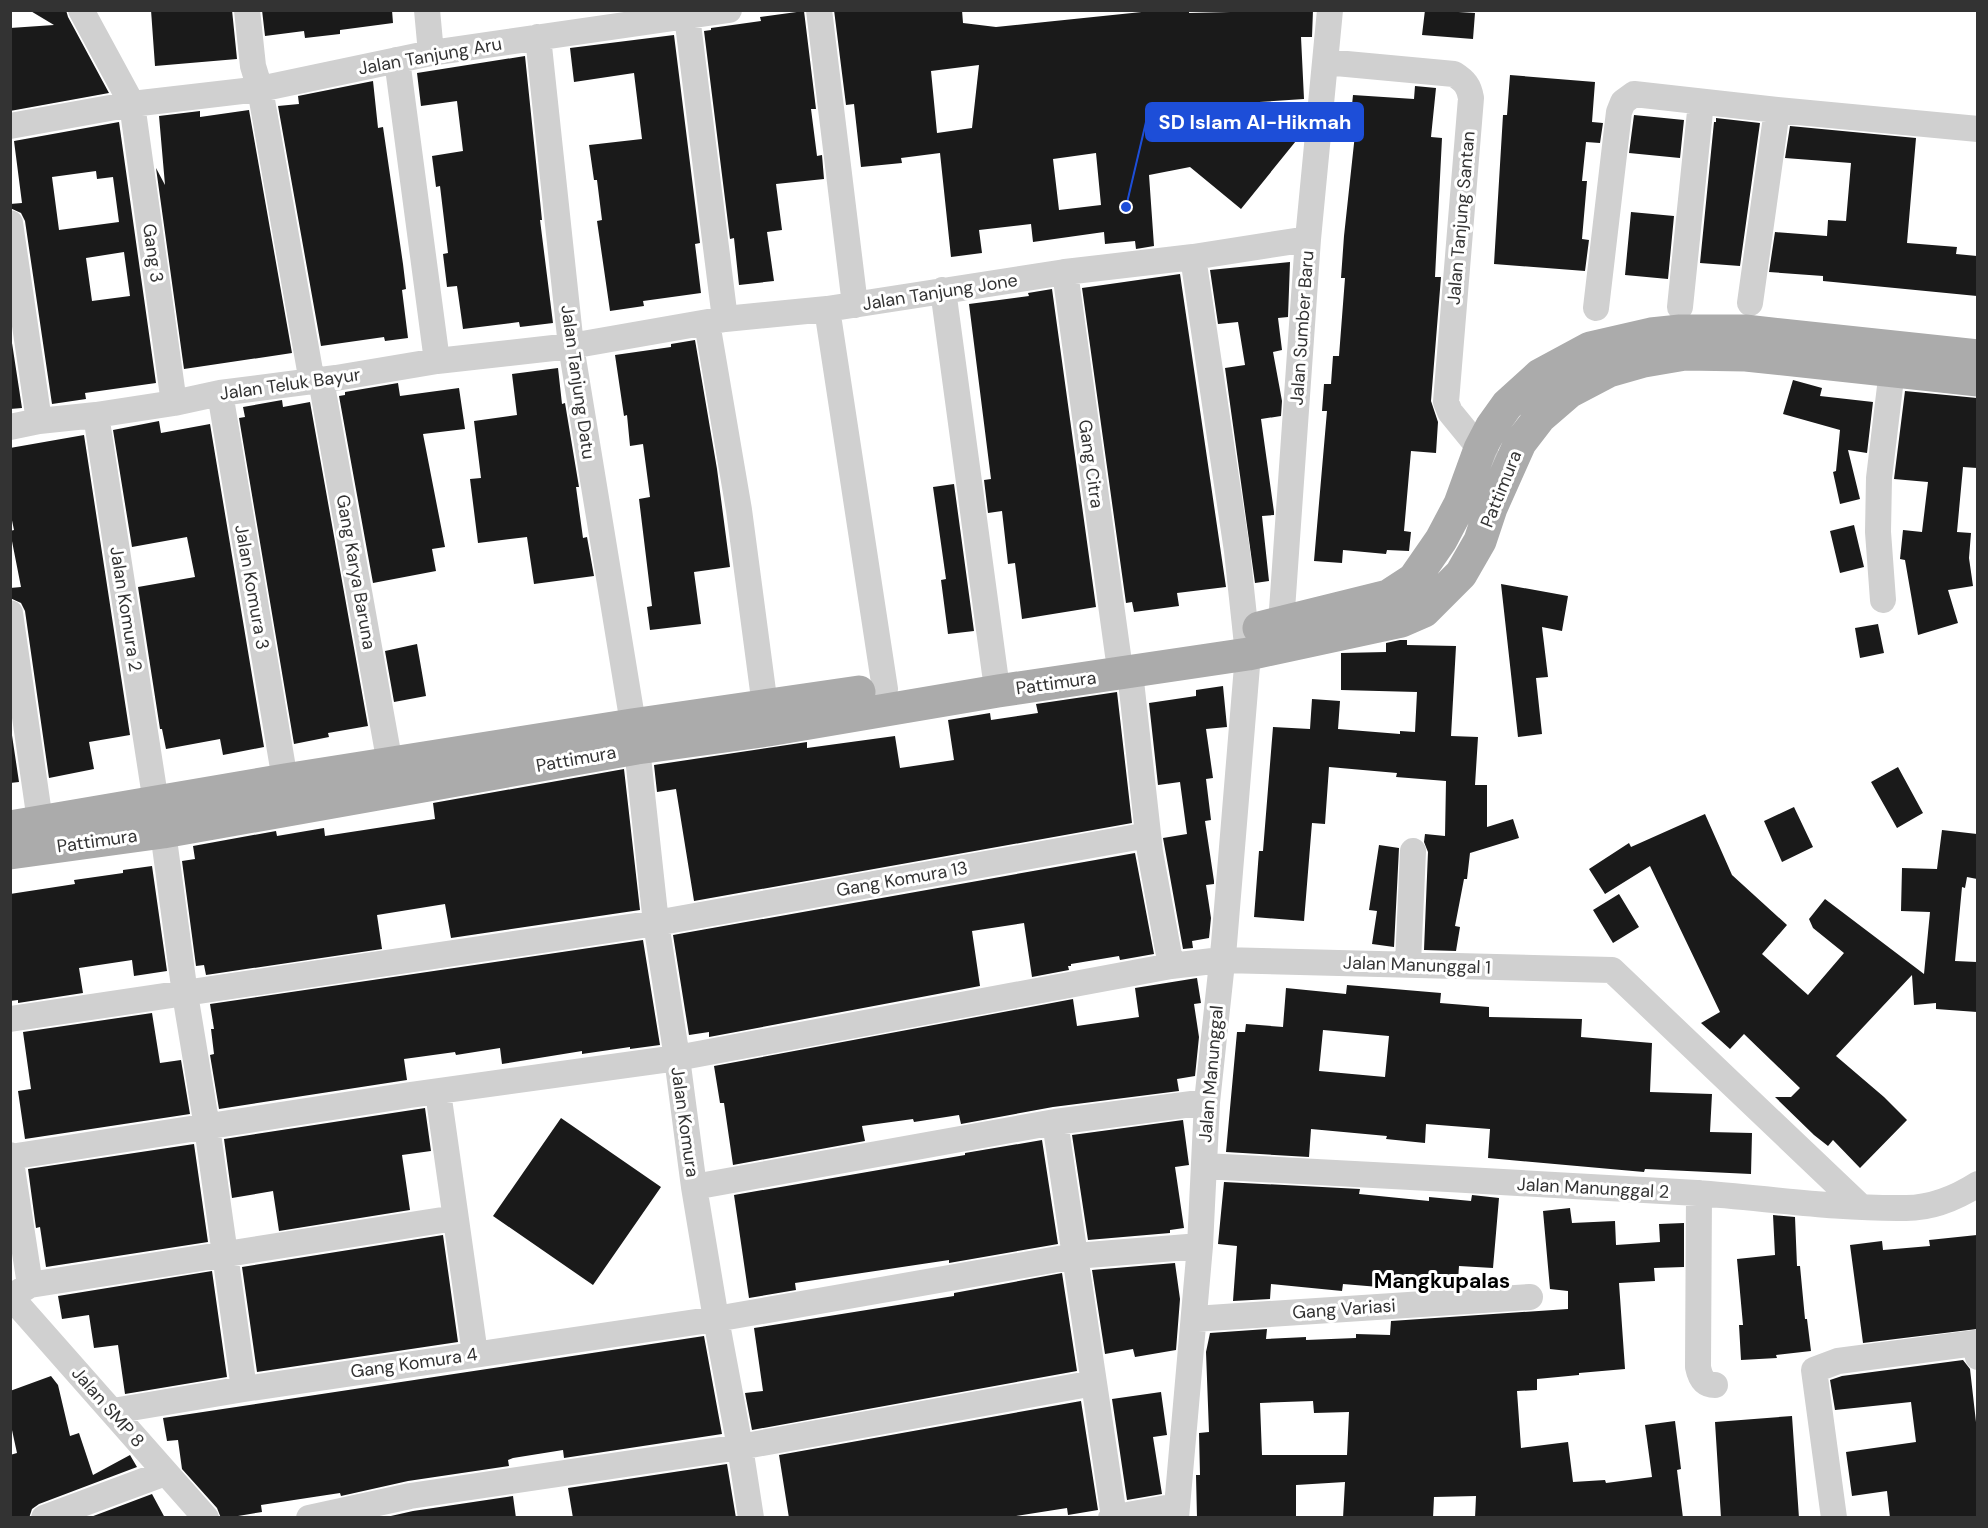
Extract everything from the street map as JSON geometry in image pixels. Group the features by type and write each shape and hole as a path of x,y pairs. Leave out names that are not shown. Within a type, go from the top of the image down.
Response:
{"main road":[{"name":"Pattimura","path":"1282,635 1388,596 1414,579 1441,540 1460,504 1480,449 1492,426 1507,405 1540,375 1590,348 1651,334 1745,331 1968,367"},
{"name":"Pattimura","path":"26,824 160,818 285,780 390,764 635,737 768,730 998,691 1124,664 1282,635 1401,621 1424,611 1461,574 1480,541 1520,443 1540,417 1569,392 1608,371 1644,361 1685,354 1746,355 1892,370 1968,367"},
{"name":"Pattimura","path":"10,853 160,818 635,737 765,706 995,674 1124,664"}],"street":[{"path":"81,10 132,104"},
{"name":"Gang Karya Baruna","path":"247,10 253,66 260,89 390,764"},
{"path":"427,10 431,53"},
{"name":"Jalan Tanjung Aru","path":"10,126 132,104 260,89 431,53 729,10"},
{"path":"819,10 855,305"},
{"name":"Jalan Sumber Baru","path":"1282,635 1308,239 1330,10"},
{"path":"687,16 716,321 765,706"},
{"name":"Jalan Tanjung Datu","path":"538,37 571,346 635,737"},
{"path":"398,60 438,361"},
{"name":"Jalan Tanjung Santan","path":"1325,62 1454,74 1465,81 1469,88 1471,98 1446,402 1450,412 1504,478"},
{"path":"1596,308 1619,112 1621,105 1630,97 1639,94 1977,129"},
{"path":"1680,307 1701,102"},
{"name":"Gang 3","path":"132,104 174,403"},
{"path":"1750,303 1777,110"},
{"path":"10,223 39,421"},
{"name":"Jalan Tanjung Jone","path":"571,346 716,321 827,309 1065,272 1192,257 1308,239"},
{"name":"Jalan Manunggal","path":"1176,1512 1200,1246 1207,1102 1224,944 1247,642 1237,551 1192,257"},
{"name":"Gang Citra","path":"1065,272 1148,835 1171,966"},
{"path":"943,290 995,674"},
{"path":"827,309 885,689"},
{"name":"Jalan Teluk Bayur","path":"10,427 438,361 571,346"},
{"path":"1883,600 1878,532 1879,478 1892,370"},
{"name":"Jalan Komura 3","path":"220,393 285,780"},
{"name":"Jalan Komura 2","path":"96,415 207,1127 244,1389"},
{"path":"10,612 26,824"},
{"name":"Jalan Komura","path":"635,737 656,923 694,1187 751,1518"},
{"name":"Gang Komura 13","path":"10,1019 656,923 1148,835"},
{"path":"1408,963 1413,851"},
{"name":"Jalan Manunggal 1","path":"11,1156 677,1058 1171,966 1221,960 1408,963 1612,970 1860,1206"},
{"path":"438,1092 475,1354"},
{"path":"694,1187 1055,1122 1207,1102"},
{"path":"1055,1122 1113,1517 1176,1512"},
{"path":"11,1156 17,1292 455,1218"},
{"name":"Jalan Manunggal 2","path":"1204,1166 1699,1193 1907,1208 1933,1205 1967,1191 1977,1184"},
{"path":"1699,1193 1698,1367 1700,1377 1705,1383 1715,1385"},
{"name":"Gang Komura 4","path":"113,1411 244,1389 716,1319 1075,1256 1200,1246"},
{"name":"Jalan SMP 8","path":"17,1292 113,1411 206,1518"},
{"name":"Gang Variasi","path":"1194,1319 1530,1297"},
{"path":"1834,1518 1814,1370 1838,1361 1975,1342 1977,1357"},
{"path":"309,1518 410,1496 740,1447 1094,1383"},
{"path":"44,1518 165,1473"}],"building":[{"path":"29,10 66,10 109,93 10,111 10,28 54,25"},
{"path":"151,10 232,10 237,59 155,66"},
{"path":"262,10 392,10 393,23 340,30 340,34 305,38 304,31 265,36"},
{"path":"834,10 962,10 963,23 996,27 1161,10 1189,10 1189,13 1313,10 1312,37 1301,37 1304,99 1259,102 1300,136 1241,209 1190,167 1149,175 1154,246 1136,249 1135,241 1105,244 1104,232 1033,242 1031,224 979,230 982,253 951,257 940,153 901,158 902,163 861,167 854,104 846,105","holes":["979,65 972,128 937,133 931,71","1096,153 1101,205 1059,210 1053,159"]},
{"path":"1425,10 1475,13 1473,39 1422,35"},
{"path":"804,11 816,109 811,109 817,156 822,155 824,179 776,184 782,230 767,232 774,281 739,285 734,238 730,239 704,31 761,21 760,17"},
{"path":"674,35 700,243 695,244 701,293 643,301 644,306 610,311 597,221 602,220 597,180 594,180 589,145 642,139 634,73 574,82 570,48"},
{"path":"525,56 542,220 540,220 553,323 520,327 519,322 463,329 457,286 447,287 443,254 448,253 440,186 436,187 432,156 463,151 457,101 421,106 417,73"},
{"path":"1510,75 1595,82 1592,122 1603,123 1600,143 1586,142 1582,181 1587,181 1582,239 1589,240 1585,271 1494,264 1503,115 1507,115"},
{"path":"373,81 378,128 383,127 403,264 406,289 402,290 408,338 385,341 384,337 321,346 278,106 299,104 298,96"},
{"path":"1415,86 1436,88 1431,137 1442,138 1435,277 1441,277 1431,401 1438,422 1436,453 1411,451 1404,531 1411,532 1409,551 1387,550 1386,554 1343,550 1342,563 1314,561 1327,411 1322,411 1324,384 1331,384 1333,356 1339,356 1345,278 1341,278 1344,236 1356,125 1350,125 1353,95 1414,99"},
{"path":"249,110 292,353 184,369 156,168 165,185 159,116 200,111 200,117"},
{"path":"1634,115 1684,120 1680,158 1629,153"},
{"path":"1716,118 1760,123 1740,266 1700,263"},
{"path":"119,122 156,383 85,393 86,399 52,404 25,221 21,213 10,208 10,204 22,203 14,141","holes":["96,171 97,179 113,177 119,222 59,230 52,177","124,252 130,296 92,301 86,258"]},
{"path":"1790,126 1916,138 1907,243 1957,247 1956,254 1977,256 1977,296 1823,281 1823,276 1769,272 1775,232 1827,236 1828,220 1846,221 1851,163 1785,158"},
{"path":"1631,212 1674,216 1668,279 1625,275"},
{"path":"1290,262 1288,317 1278,318 1282,350 1273,352 1282,401 1281,416 1261,419 1274,512 1274,515 1262,516 1269,581 1255,583 1225,368 1245,365 1238,322 1218,324 1210,270"},
{"path":"1180,274 1226,587 1177,593 1179,606 1134,612 1132,602 1126,603 1082,288"},
{"path":"1052,289 1096,607 1022,619 1015,563 1008,564 1002,511 988,513 984,480 991,479 969,304 1029,296 1028,293"},
{"path":"10,330 22,408 10,409"},
{"path":"695,340 717,469 730,567 694,572 701,624 650,630 647,607 652,606 639,499 650,497 643,444 630,446 627,415 624,416 615,355 671,347 671,344"},
{"path":"558,368 562,404 565,403 579,487 576,487 583,538 587,537 594,576 534,584 527,537 478,543 470,479 481,478 474,421 517,415 512,374"},
{"path":"1793,380 1822,388 1820,396 1873,402 1867,453 1848,450 1860,499 1840,504 1833,472 1836,471 1840,430 1783,414"},
{"path":"398,383 400,396 459,388 465,429 423,434 445,547 432,549 436,571 373,583 339,396 345,395 345,392"},
{"path":"1905,391 1977,398 1977,468 1963,467 1957,532 1971,533 1969,558 1973,586 1948,590 1958,623 1918,635 1905,560 1900,559 1903,530 1922,532 1928,482 1894,479"},
{"path":"282,400 283,407 310,402 368,726 328,733 329,737 294,744 239,418 245,417 243,407"},
{"path":"159,421 161,433 210,424 264,747 223,755 220,739 166,749 162,729 160,729 138,587 195,577 187,537 132,547 113,430"},
{"path":"84,435 130,735 89,742 94,769 49,778 25,611 21,603 10,598 10,588 21,587 10,531 14,530 10,511 10,448"},
{"path":"954,484 974,631 948,634 941,580 946,579 933,487"},
{"path":"1854,525 1864,567 1840,573 1830,531"},
{"path":"1501,584 1568,596 1562,631 1542,627 1548,677 1536,678 1542,734 1518,737"},
{"path":"1878,624 1884,653 1860,658 1855,628"},
{"path":"1407,640 1407,645 1456,646 1451,736 1478,737 1475,785 1487,785 1487,827 1513,819 1519,838 1470,853 1467,879 1464,879 1455,926 1460,927 1456,951 1424,950 1428,852 1424,842 1425,834 1445,836 1446,781 1396,777 1397,773 1329,767 1325,824 1312,823 1304,921 1254,917 1259,851 1263,851 1273,727 1310,729 1312,699 1340,701 1338,729 1400,734 1400,731 1415,732 1417,692 1341,690 1341,653 1386,652 1386,643"},
{"path":"417,644 426,696 394,702 385,651"},
{"path":"1223,686 1227,727 1206,729 1213,778 1206,779 1211,820 1205,821 1214,881 1214,884 1206,885 1211,918 1209,938 1192,941 1193,948 1183,949 1163,838 1187,834 1180,782 1158,785 1149,703 1196,696 1196,690"},
{"path":"1117,692 1132,823 694,901 676,789 657,792 654,765 807,742 807,748 895,736 900,768 954,760 948,720 990,713 991,720 1038,713 1036,704"},
{"path":"10,722 19,782 10,783"},
{"path":"1898,767 1923,813 1897,828 1871,782"},
{"path":"624,769 640,910 451,938 445,904 377,915 382,949 206,975 204,965 196,966 182,861 195,859 193,846 276,831 277,836 324,828 325,836 435,819 433,803"},
{"path":"1794,807 1813,847 1782,862 1764,821"},
{"path":"1705,814 1732,875 1787,925 1762,954 1808,995 1844,953 1813,928 1809,919 1825,899 1924,974 1930,912 1901,911 1902,868 1937,869 1942,830 1977,834 1977,879 1967,877 1965,888 1962,887 1955,961 1977,962 1977,1012 1936,1009 1936,1003 1914,1005 1912,975 1836,1056 1907,1120 1860,1168 1833,1140 1828,1146 1775,1097 1791,1097 1800,1088 1744,1034 1730,1049 1701,1023 1720,1012 1650,866 1605,894 1589,869 1629,843 1631,847"},
{"path":"1379,845 1399,848 1394,947 1372,944 1377,911 1369,910"},
{"path":"1135,853 1154,954 1120,960 1119,956 1071,964 1068,966 1069,970 1032,977 1024,923 972,931 980,986 709,1037 709,1032 689,1035 673,935"},
{"path":"152,866 167,971 134,976 132,960 79,968 83,993 18,1003 18,1000 10,1001 10,894 75,884 74,880"},
{"path":"1619,894 1639,927 1613,943 1593,910"},
{"path":"643,940 660,1045 582,1054 582,1051 502,1064 500,1048 456,1055 455,1052 404,1059 407,1080 219,1109 210,1055 214,1054 211,1029 214,1029 210,1004"},
{"path":"1197,978 1201,1003 1194,1004 1199,1037 1195,1076 1177,1079 1179,1091 1053,1107 961,1124 959,1115 914,1122 913,1119 862,1126 865,1141 733,1165 724,1103 720,1103 714,1066 1073,999 1077,1026 1139,1017 1135,988"},
{"path":"1347,985 1441,993 1440,1003 1489,1007 1489,1017 1582,1019 1581,1037 1652,1043 1650,1092 1712,1094 1710,1132 1752,1133 1751,1174 1645,1169 1644,1172 1488,1158 1490,1129 1426,1124 1425,1143 1386,1139 1387,1136 1311,1129 1309,1157 1226,1152 1237,1032 1245,1032 1246,1024 1283,1027 1286,988 1346,994","holes":["1323,1030 1389,1036 1385,1077 1319,1071"]},
{"path":"152,1013 160,1063 181,1060 190,1114 25,1139 18,1091 31,1089 23,1032"},
{"path":"425,1108 431,1151 402,1155 410,1210 279,1231 273,1191 232,1198 224,1139"},
{"path":"561,1118 661,1187 593,1285 493,1216"},
{"path":"1183,1120 1189,1165 1175,1167 1184,1228 1170,1230 1170,1233 1088,1240 1072,1135"},
{"path":"1042,1140 1058,1244 949,1263 949,1260 795,1283 796,1290 749,1298 734,1195"},
{"path":"194,1144 208,1242 46,1267 40,1227 36,1228 28,1169"},
{"path":"1224,1182 1360,1189 1359,1194 1429,1201 1429,1197 1471,1201 1472,1195 1499,1198 1493,1268 1459,1266 1458,1281 1392,1275 1391,1288 1343,1284 1342,1291 1271,1284 1270,1299 1233,1301 1237,1246 1218,1244"},
{"path":"1570,1208 1572,1223 1615,1221 1616,1245 1660,1242 1659,1224 1684,1223 1684,1267 1654,1268 1655,1281 1619,1283 1625,1369 1537,1379 1537,1390 1517,1391 1521,1448 1568,1442 1573,1482 1605,1480 1606,1483 1652,1477 1645,1425 1675,1421 1681,1469 1677,1470 1683,1518 1475,1518 1476,1496 1434,1497 1433,1518 1343,1518 1345,1482 1296,1485 1296,1518 1197,1518 1196,1475 1200,1475 1199,1433 1209,1432 1206,1352 1210,1333 1267,1329 1266,1339 1356,1338 1356,1334 1390,1335 1391,1321 1568,1309 1568,1291 1550,1289 1543,1211","holes":["1313,1401 1314,1413 1349,1412 1347,1455 1262,1455 1260,1403"]},
{"path":"1773,1215 1795,1217 1797,1266 1800,1266 1805,1319 1807,1319 1811,1351 1776,1355 1777,1358 1741,1360 1739,1325 1743,1325 1737,1259 1775,1255"},
{"path":"443,1235 458,1342 257,1372 242,1267"},
{"path":"1977,1235 1977,1329 1863,1343 1850,1245 1882,1241 1883,1250 1930,1246 1929,1240"},
{"path":"1175,1263 1180,1299 1176,1350 1135,1357 1133,1349 1105,1354 1092,1270"},
{"path":"212,1271 227,1377 125,1394 118,1345 94,1348 89,1315 62,1319 58,1296"},
{"path":"1062,1273 1077,1371 752,1430 745,1393 763,1391 754,1328 954,1296 954,1293"},
{"path":"704,1336 722,1434 564,1458 563,1450 513,1458 508,1460 509,1466 408,1481 341,1496 340,1493 261,1505 262,1512 226,1518 221,1518 217,1508 182,1469 178,1440 167,1441 163,1418"},
{"path":"1963,1360 1970,1369 1977,1431 1977,1518 1890,1518 1887,1491 1852,1496 1846,1452 1916,1442 1911,1402 1835,1410 1830,1380 1842,1376"},
{"path":"51,1376 58,1385 70,1436 79,1433 93,1475 130,1455 137,1467 39,1504 32,1509 29,1518 10,1518 10,1455 17,1453 10,1421 10,1391"},
{"path":"1161,1392 1167,1435 1153,1437 1162,1494 1127,1500 1112,1399"},
{"path":"1081,1401 1098,1510 1068,1515 1067,1508 1016,1516 1017,1518 789,1518 779,1455"},
{"path":"1792,1416 1799,1518 1721,1518 1715,1422"},
{"path":"727,1464 736,1518 573,1518 568,1488"},
{"path":"152,1494 165,1518 88,1518"},
{"path":"513,1496 516,1518 382,1518 413,1511"}],"place":[{"name":"SD Islam Al-Hikmah","path":"1126,207"}],"district":[{"name":"Mangkupalas","path":"1442,1281"}]}
